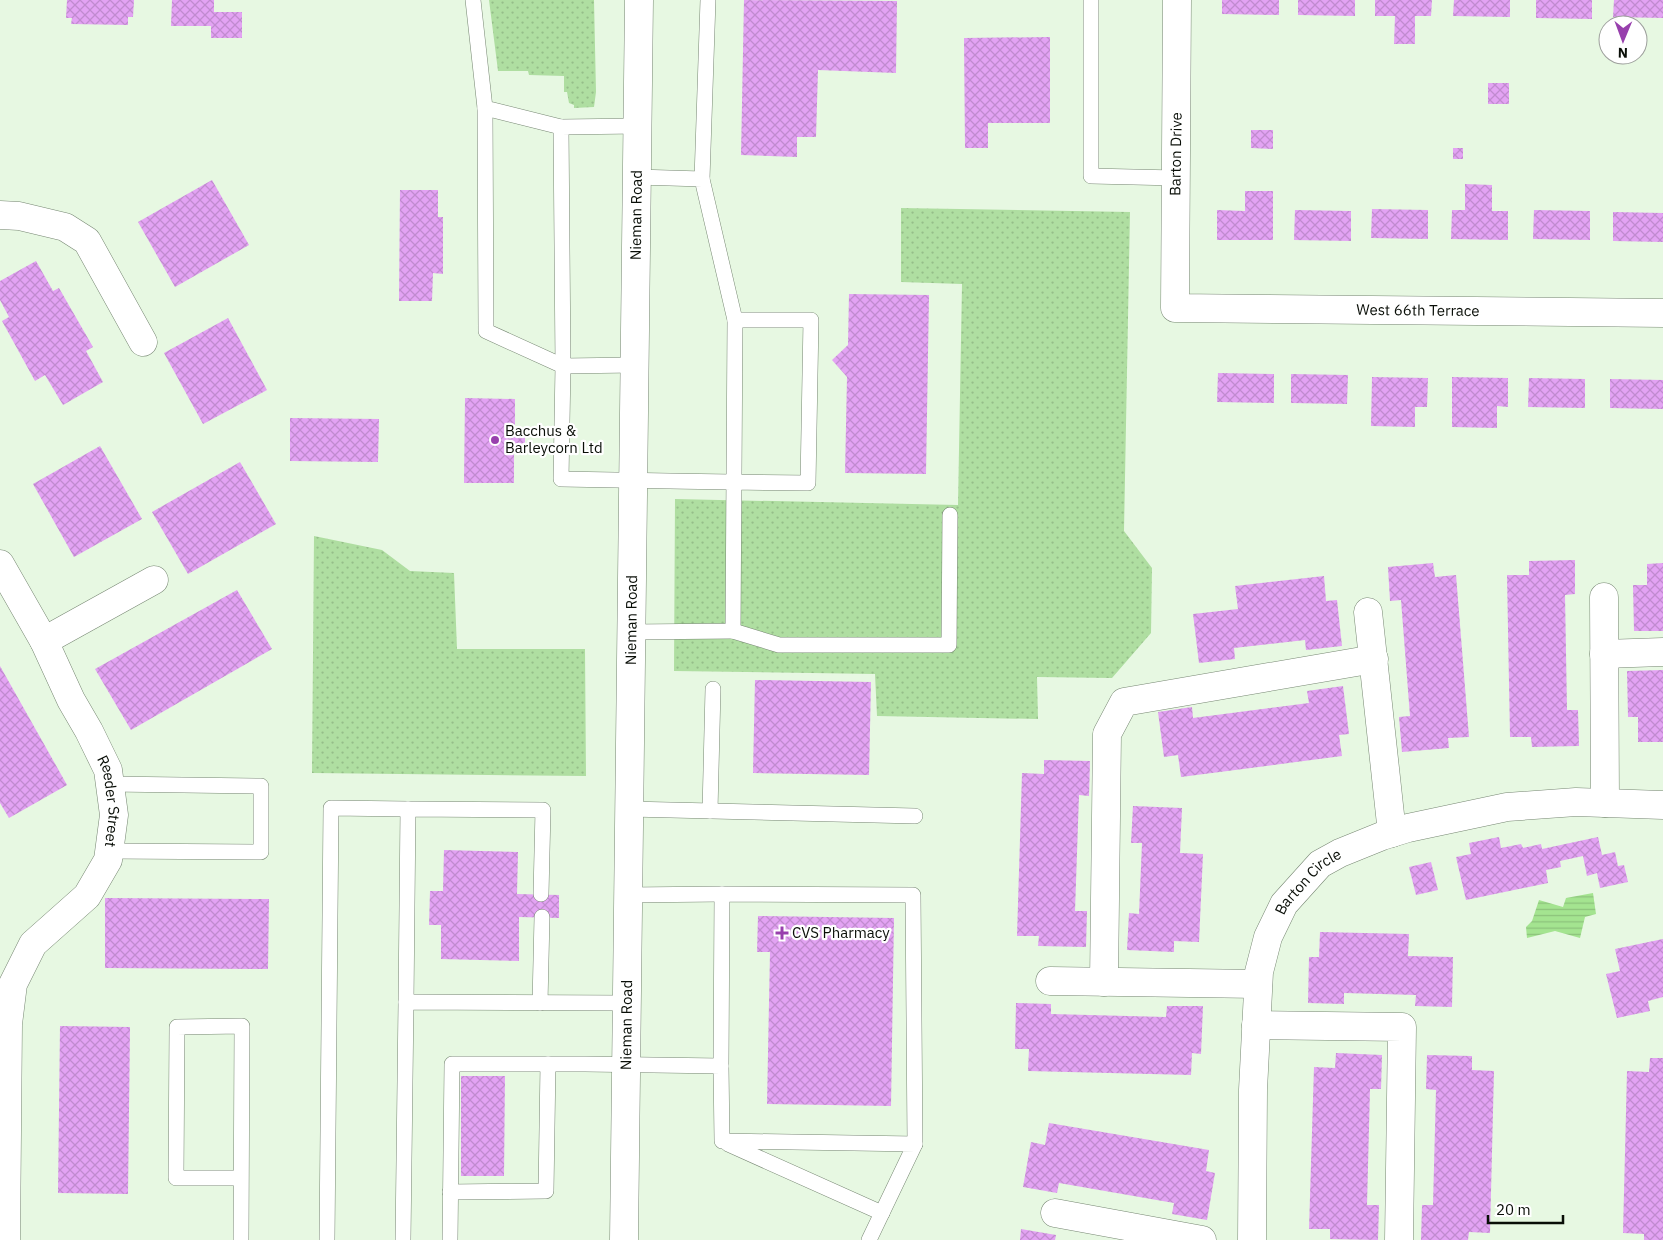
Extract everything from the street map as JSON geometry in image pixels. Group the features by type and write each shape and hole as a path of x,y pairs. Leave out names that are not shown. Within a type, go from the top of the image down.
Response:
{"street":[{"name":"Nieman Road","path":"624,1240 639,0"},
{"name":"Barton Drive","path":"1175,308 1177,0"},
{"path":"0,215 19,216 65,227 87,241 144,342"},
{"name":"West 66th Terrace","path":"1175,308 1663,313"},
{"name":"Reeder Street","path":"0,564 44,641 71,700 108,770 114,815 108,860 87,896 33,944 13,984 8,1024 6,1240"},
{"path":"44,641 154,580"},
{"path":"1604,596 1605,803"},
{"path":"1368,612 1392,833"},
{"path":"1604,654 1663,652"},
{"path":"1104,982 1107,734 1124,702 1374,659"},
{"name":"Barton Circle","path":"1252,1240 1253,1090 1259,972 1268,937 1284,904 1314,870 1320,864 1340,853 1392,833 1506,807 1576,802 1663,805"},
{"path":"1050,981 1258,984"},
{"path":"1256,1025 1402,1027 1399,1240"},
{"path":"1055,1213 1202,1240"}],"lane":[{"path":"473,0 485,108 486,331 563,366 635,365"},
{"path":"708,0 702,179 735,320 733,631"},
{"path":"1091,0 1091,176 1176,178"},
{"path":"485,108 561,127 638,126"},
{"path":"561,127 563,366 561,479 808,483 811,320 735,320"},
{"path":"637,177 702,179"},
{"path":"631,632 733,631 779,644 949,645 950,515"},
{"path":"710,811 713,689"},
{"path":"109,851 261,852 261,786 110,784"},
{"path":"328,1240 331,808 543,810 541,894"},
{"path":"402,1240 408,809"},
{"path":"629,809 915,816"},
{"path":"722,894 722,1141"},
{"path":"628,895 913,895 915,1144 869,1240"},
{"path":"540,1003 542,917"},
{"path":"406,1002 627,1003"},
{"path":"241,1178 176,1178 177,1027 242,1026 241,1240"},
{"path":"450,1240 452,1064 721,1066"},
{"path":"450,1192 546,1191 548,1064"},
{"path":"722,1141 915,1144"},
{"path":"722,1141 882,1213"}],"shaded area":[{"path":"489,0 594,0 596,92 594,107 574,108 574,105 569,103 567,92 564,92 564,76 529,75 528,71 498,71"},
{"path":"901,208 1130,212 1124,531 1152,568 1151,633 1112,678 1037,677 1038,719 877,716 875,674 674,671 675,499 958,505 962,284 901,282"},
{"path":"314,536 382,550 410,571 454,573 457,649 585,649 586,776 312,773"},
{"path":"1593,893 1596,914 1585,917 1580,938 1555,931 1527,938 1526,927 1532,921 1539,900 1563,907 1566,898"}],"building":[{"path":"67,0 134,0 133,17 128,17 128,25 71,24 72,18 66,18"},
{"path":"172,0 214,0 214,12 242,12 242,38 211,38 211,26 171,26"},
{"path":"744,0 897,1 896,73 818,70 816,137 797,137 797,157 741,155"},
{"path":"1222,0 1279,0 1279,15 1222,14"},
{"path":"1298,0 1355,0 1355,16 1298,15"},
{"path":"1375,0 1432,0 1431,16 1415,16 1415,44 1394,44 1395,16 1375,16"},
{"path":"1454,0 1510,0 1510,17 1453,16"},
{"path":"1536,0 1592,0 1592,19 1536,18"},
{"path":"1614,0 1663,0 1663,18 1648,18 1648,15 1613,15"},
{"path":"1050,37 1050,123 988,123 988,148 965,148 964,38"},
{"path":"1488,83 1509,83 1509,104 1488,104"},
{"path":"1251,130 1273,130 1273,149 1251,148"},
{"path":"1453,148 1463,148 1463,159 1453,159"},
{"path":"212,180 249,245 175,287 138,222"},
{"path":"1465,184 1492,185 1492,211 1508,211 1508,240 1451,239 1452,210 1465,210"},
{"path":"400,190 438,190 438,217 443,217 443,274 433,273 432,301 399,301"},
{"path":"1245,191 1273,191 1273,240 1217,240 1217,210 1245,211"},
{"path":"1372,209 1428,210 1428,239 1371,238"},
{"path":"1295,210 1351,211 1351,241 1294,240"},
{"path":"1534,210 1590,211 1590,240 1533,239"},
{"path":"1613,212 1663,213 1663,242 1613,241"},
{"path":"36,261 53,291 59,288 93,347 86,351 103,382 63,405 45,375 35,381 2,321 9,317 0,300 0,281"},
{"path":"849,294 929,295 926,474 845,473 847,377 832,360 848,345"},
{"path":"228,318 267,390 203,424 164,353"},
{"path":"1218,373 1274,374 1274,403 1217,402"},
{"path":"1291,374 1348,375 1347,404 1291,403"},
{"path":"1372,377 1428,378 1427,407 1415,407 1415,427 1371,426"},
{"path":"1452,377 1508,378 1508,407 1497,406 1497,428 1452,427"},
{"path":"1529,378 1585,379 1585,408 1528,407"},
{"path":"1610,379 1663,380 1663,409 1610,408"},
{"name":"Bacchus & Barleycorn Ltd","path":"465,398 515,399 515,432 525,432 525,448 514,448 514,483 464,483"},
{"path":"290,418 379,419 378,462 290,461"},
{"path":"100,446 142,519 74,557 33,484"},
{"path":"240,462 276,524 188,574 152,512"},
{"path":"1575,560 1575,594 1565,595 1567,710 1578,710 1579,746 1532,747 1531,737 1510,737 1507,575 1529,575 1529,561"},
{"path":"1433,563 1435,577 1456,575 1469,737 1448,738 1449,748 1402,752 1399,717 1410,716 1401,600 1390,601 1388,567"},
{"path":"1663,563 1663,631 1634,631 1633,585 1647,585 1647,564"},
{"path":"1324,576 1326,601 1337,600 1342,646 1306,650 1305,640 1234,648 1235,659 1199,663 1193,614 1238,609 1235,586"},
{"path":"237,590 272,649 131,730 95,669"},
{"path":"0,666 67,785 9,818 0,803"},
{"path":"1663,670 1663,742 1638,742 1638,717 1628,717 1627,671"},
{"path":"755,680 871,682 869,775 753,773"},
{"path":"1343,686 1349,734 1339,735 1342,756 1181,777 1178,755 1164,757 1158,712 1192,707 1193,718 1309,703 1307,691"},
{"path":"1044,760 1090,761 1089,796 1079,795 1075,911 1087,911 1086,947 1038,946 1039,936 1017,936 1022,773 1044,774"},
{"path":"1133,806 1182,808 1180,853 1203,854 1199,942 1174,941 1174,952 1127,950 1129,913 1139,914 1142,843 1131,843"},
{"path":"1499,837 1501,848 1521,844 1523,848 1541,844 1542,849 1598,837 1602,855 1615,852 1618,866 1624,865 1628,882 1600,888 1597,873 1587,876 1583,856 1560,861 1561,867 1546,870 1548,883 1466,900 1456,857 1471,854 1469,843"},
{"path":"444,850 518,852 517,894 559,895 559,918 519,917 519,961 441,959 441,925 429,925 430,891 443,891"},
{"path":"1431,862 1438,890 1416,895 1409,867"},
{"path":"105,898 269,899 268,969 105,968"},
{"name":"CVS Pharmacy","path":"758,916 894,918 891,1106 767,1104 770,952 757,952"},
{"path":"1320,932 1409,934 1408,956 1453,957 1452,1007 1415,1006 1416,995 1344,993 1344,1004 1308,1003 1309,957 1319,957"},
{"path":"1663,939 1663,997 1648,1001 1650,1011 1617,1018 1606,974 1620,971 1615,949"},
{"path":"1016,1003 1051,1004 1051,1014 1166,1017 1167,1006 1203,1006 1201,1054 1192,1053 1191,1075 1028,1071 1029,1049 1015,1049"},
{"path":"60,1026 130,1027 128,1194 58,1193"},
{"path":"1336,1053 1382,1055 1381,1089 1370,1089 1367,1205 1379,1205 1378,1240 1330,1239 1330,1229 1309,1229 1314,1067 1335,1068"},
{"path":"1427,1055 1472,1056 1472,1070 1494,1071 1490,1233 1469,1232 1468,1240 1421,1240 1422,1205 1433,1205 1436,1090 1426,1089"},
{"path":"1650,1058 1663,1058 1663,1240 1644,1240 1644,1234 1623,1233 1627,1071 1649,1072"},
{"path":"461,1076 505,1076 504,1176 461,1176"},
{"path":"1049,1123 1209,1150 1206,1171 1215,1173 1207,1220 1172,1214 1174,1203 1059,1183 1057,1193 1023,1187 1031,1142 1045,1145"},
{"path":"1021,1229 1056,1235 1055,1240 1020,1240"}],"place":[{"name":"Bacchus & Barleycorn Ltd","path":"495,440"},
{"name":"CVS Pharmacy","path":"782,933"}]}
